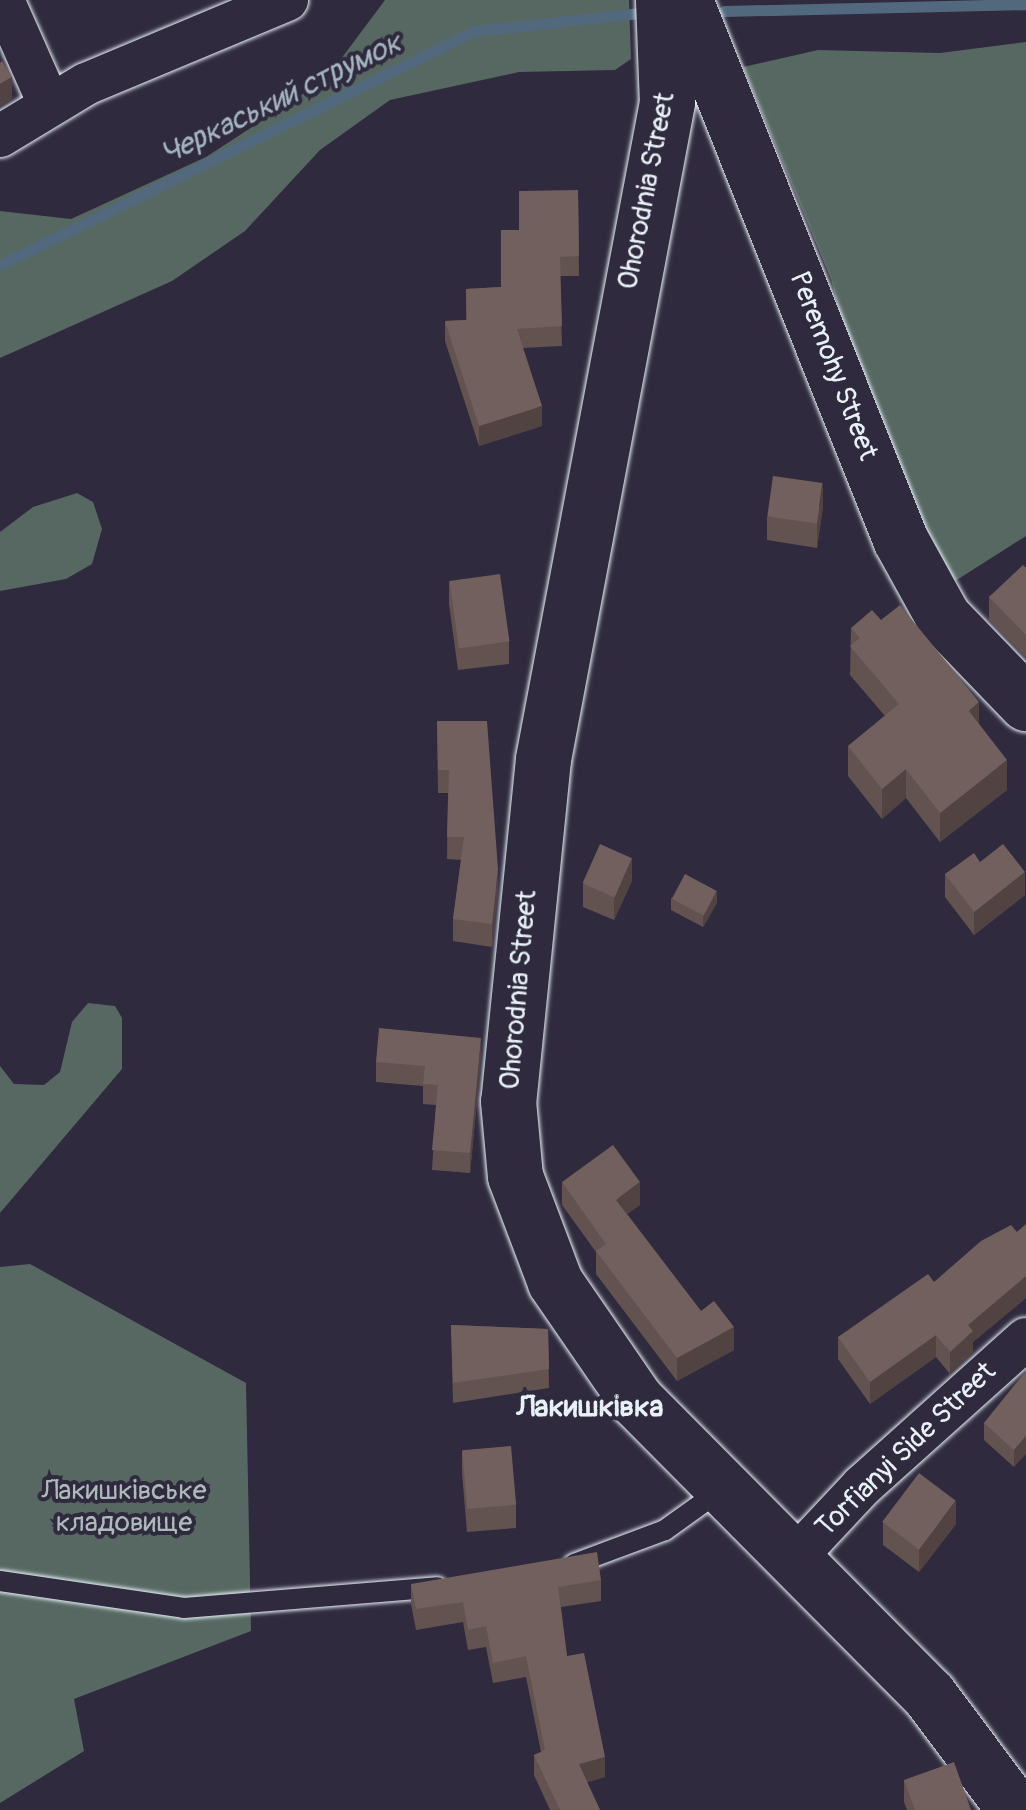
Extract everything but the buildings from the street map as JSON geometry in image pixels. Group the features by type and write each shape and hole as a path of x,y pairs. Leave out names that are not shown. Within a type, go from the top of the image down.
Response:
{"street":[{"path":"2,0 49,104"},
{"path":"0,136 49,104 288,0"},
{"name":"Ohorodnia Street","path":"663,0 667,102 550,711 508,1124 522,1202 571,1311 718,1492 960,1728 1015,1810"},
{"name":"Peremohy Street","path":"685,0 900,539 943,616 1026,703"},
{"name":"Torfianyi Side Street","path":"790,1564 888,1460 1026,1339"}],"lane":[{"path":"548,1569 665,1530 718,1492"},
{"path":"0,1581 184,1608 461,1584"}],"green space":[{"path":"385,0 629,0 631,59 615,70 519,72 390,100 320,150 245,231 172,281 0,358 0,211 71,219 206,157 326,79"},
{"path":"1026,42 1026,536 952,583 890,515 831,279 743,67 818,50 940,53"},
{"path":"77,493 93,502 102,529 92,564 66,579 0,591 0,532 33,507"},
{"path":"88,1003 115,1006 122,1018 122,1069 0,1213 0,1066 14,1084 44,1085 60,1072 72,1022"},
{"name":"Лакишківське кладовище","path":"30,1264 246,1383 251,1631 74,1699 84,1751 0,1803 0,1267"}],"waterway":[{"name":"Черкаський струмок","path":"724,11 1026,4"},
{"name":"Черкаський струмок","path":"0,265 474,31 650,12"}],"district":[{"name":"Лакишківка","path":"590,1407"}]}
